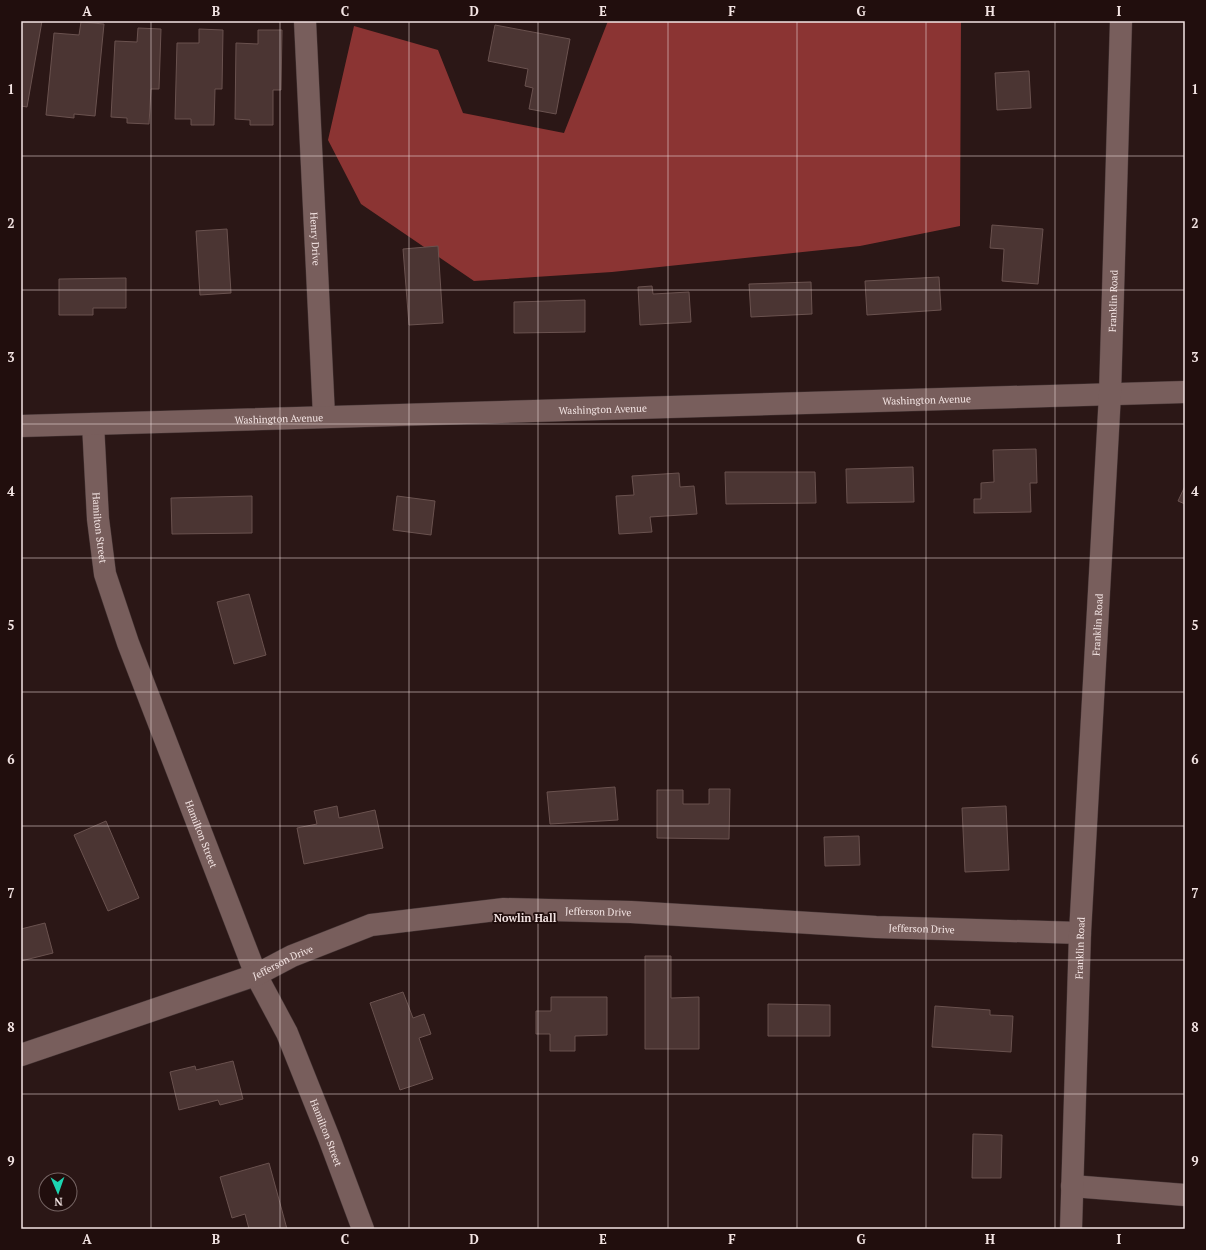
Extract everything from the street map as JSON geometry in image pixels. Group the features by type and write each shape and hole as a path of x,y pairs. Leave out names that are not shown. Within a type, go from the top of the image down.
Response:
{"street":[{"name":"Henry Drive","path":"305,21 324,416"},
{"name":"Franklin Road","path":"1071,1229 1080,933 1110,394 1121,21"},
{"name":"Washington Avenue","path":"21,426 1185,392"},
{"name":"Hamilton Street","path":"93,424 98,520 105,574 128,643 256,975 287,1033 363,1229"},
{"name":"Jefferson Drive","path":"21,1055 256,975 292,956 371,925 504,909 631,912 876,928 1080,933"},
{"path":"1072,1186 1185,1195"}],"shaded area":[{"path":"608,21 961,21 960,226 860,246 612,272 474,281 361,204 328,140 354,26 438,50 463,113 564,133"}],"building":[{"path":"21,21 42,21 27,107 21,106"},
{"path":"81,22 104,24 95,116 74,114 74,118 46,115 54,33 79,35"},
{"path":"495,25 570,39 556,114 529,109 533,88 525,86 528,69 488,61"},
{"path":"138,28 161,29 159,89 151,89 149,124 127,123 127,118 111,117 115,41 137,42"},
{"path":"199,29 223,30 222,89 215,89 214,125 191,125 191,119 175,119 177,43 199,43"},
{"path":"258,30 282,30 281,90 273,90 273,125 250,125 250,120 235,119 236,43 258,44"},
{"path":"1029,71 1031,108 997,110 995,73"},
{"path":"992,225 1043,229 1038,284 1002,281 1004,249 990,248"},
{"path":"227,229 231,293 200,295 196,231"},
{"path":"438,246 443,323 409,325 403,249"},
{"path":"939,277 941,310 867,315 865,281"},
{"path":"126,278 126,308 93,308 93,315 59,315 59,279"},
{"path":"811,282 812,314 751,317 749,284"},
{"path":"652,286 653,294 689,292 691,322 640,325 638,287"},
{"path":"585,300 585,332 514,333 514,302"},
{"path":"1036,449 1037,483 1030,483 1031,512 974,513 974,499 981,499 981,483 994,482 993,450"},
{"path":"913,467 914,502 847,503 846,469"},
{"path":"725,472 815,472 816,503 726,504"},
{"path":"679,473 680,487 694,486 697,514 650,517 652,532 619,534 616,496 634,495 632,476"},
{"path":"1185,486 1185,504 1178,501"},
{"path":"252,496 252,533 172,534 171,498"},
{"path":"397,496 435,501 431,535 393,530"},
{"path":"249,594 266,655 234,664 217,602"},
{"path":"615,787 618,820 550,824 547,792"},
{"path":"709,789 730,789 729,839 657,838 657,790 683,790 683,804 709,804"},
{"path":"337,806 339,818 375,810 383,848 304,864 297,828 317,824 314,811"},
{"path":"1006,806 1009,870 965,872 962,808"},
{"path":"106,821 139,898 108,911 74,835"},
{"path":"859,836 860,865 825,866 824,837"},
{"path":"45,923 53,953 21,961 21,929"},
{"path":"645,956 671,956 671,998 699,997 699,1049 645,1049"},
{"path":"403,992 413,1018 424,1014 431,1034 419,1038 433,1079 400,1090 370,1003"},
{"path":"551,997 607,997 607,1035 575,1036 575,1051 550,1051 550,1034 536,1034 536,1011 551,1011"},
{"path":"768,1004 830,1005 830,1036 768,1036"},
{"path":"935,1006 990,1010 990,1015 1013,1016 1011,1052 932,1047"},
{"path":"233,1061 243,1099 220,1105 218,1100 179,1110 170,1072 195,1066 196,1070"},
{"path":"973,1134 1002,1135 1001,1178 972,1178"},
{"path":"269,1163 287,1229 249,1229 245,1214 232,1218 220,1177"}],"district":[{"name":"Nowlin Hall","path":"525,918"}]}
